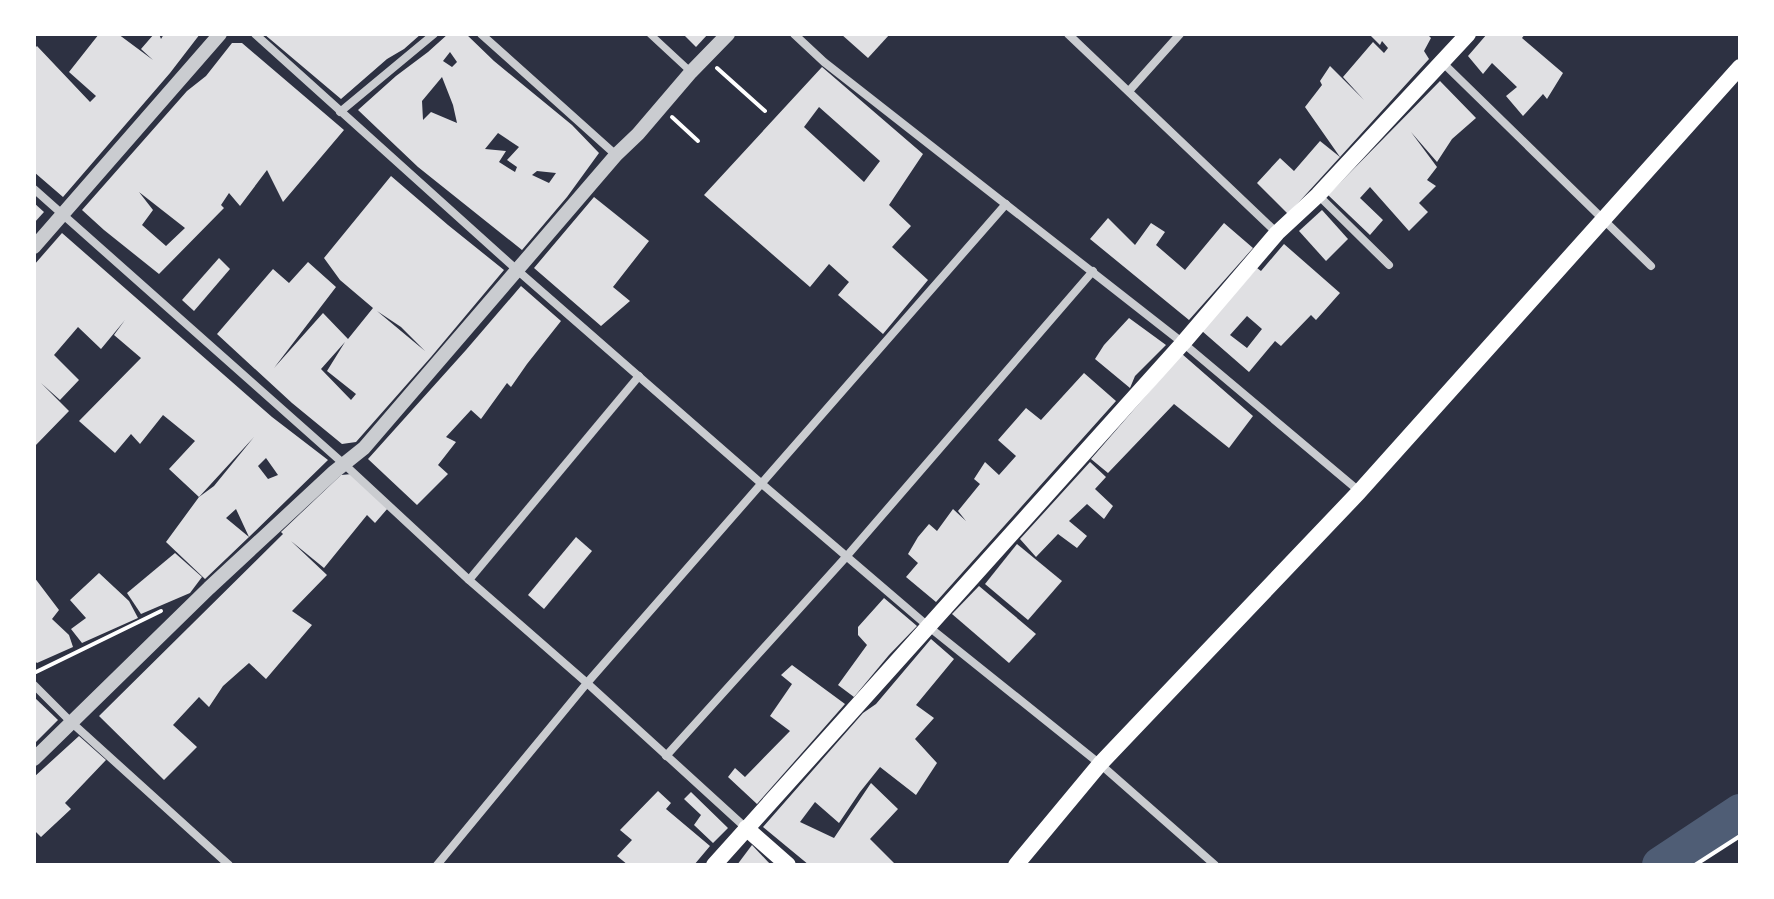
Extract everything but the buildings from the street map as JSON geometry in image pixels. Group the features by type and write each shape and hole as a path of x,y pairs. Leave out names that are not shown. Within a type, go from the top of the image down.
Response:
{"main road":[{"path":"714,865 1183,343 1277,233 1318,195 1442,61 1460,37"},
{"path":"1016,865 1100,764 1359,492 1740,67"},
{"path":"746,828 788,865"}],"street":[{"path":"34,247 220,34"},
{"path":"255,34 517,270 846,557 1100,764 1215,865"},
{"path":"340,112 434,34"},
{"path":"481,34 616,155"},
{"path":"650,34 691,72"},
{"path":"34,759 209,588 364,448 616,155 728,34"},
{"path":"794,34 824,62 1183,343 1359,492"},
{"path":"1068,34 1277,233"},
{"path":"1129,91 1180,34"},
{"path":"1442,61 1651,266"},
{"path":"34,189 746,828"},
{"path":"1318,195 1389,265"},
{"path":"437,865 587,683 1006,204"},
{"path":"666,756 846,557 1093,271"},
{"path":"469,580 639,376"},
{"path":"34,685 229,865"}],"path":[{"path":"706,58 765,111"},
{"path":"661,107 698,141"},
{"path":"34,673 169,607"},
{"path":"1695,865 1740,836"}],"waterway":[{"path":"1660,865 1740,812"}]}
